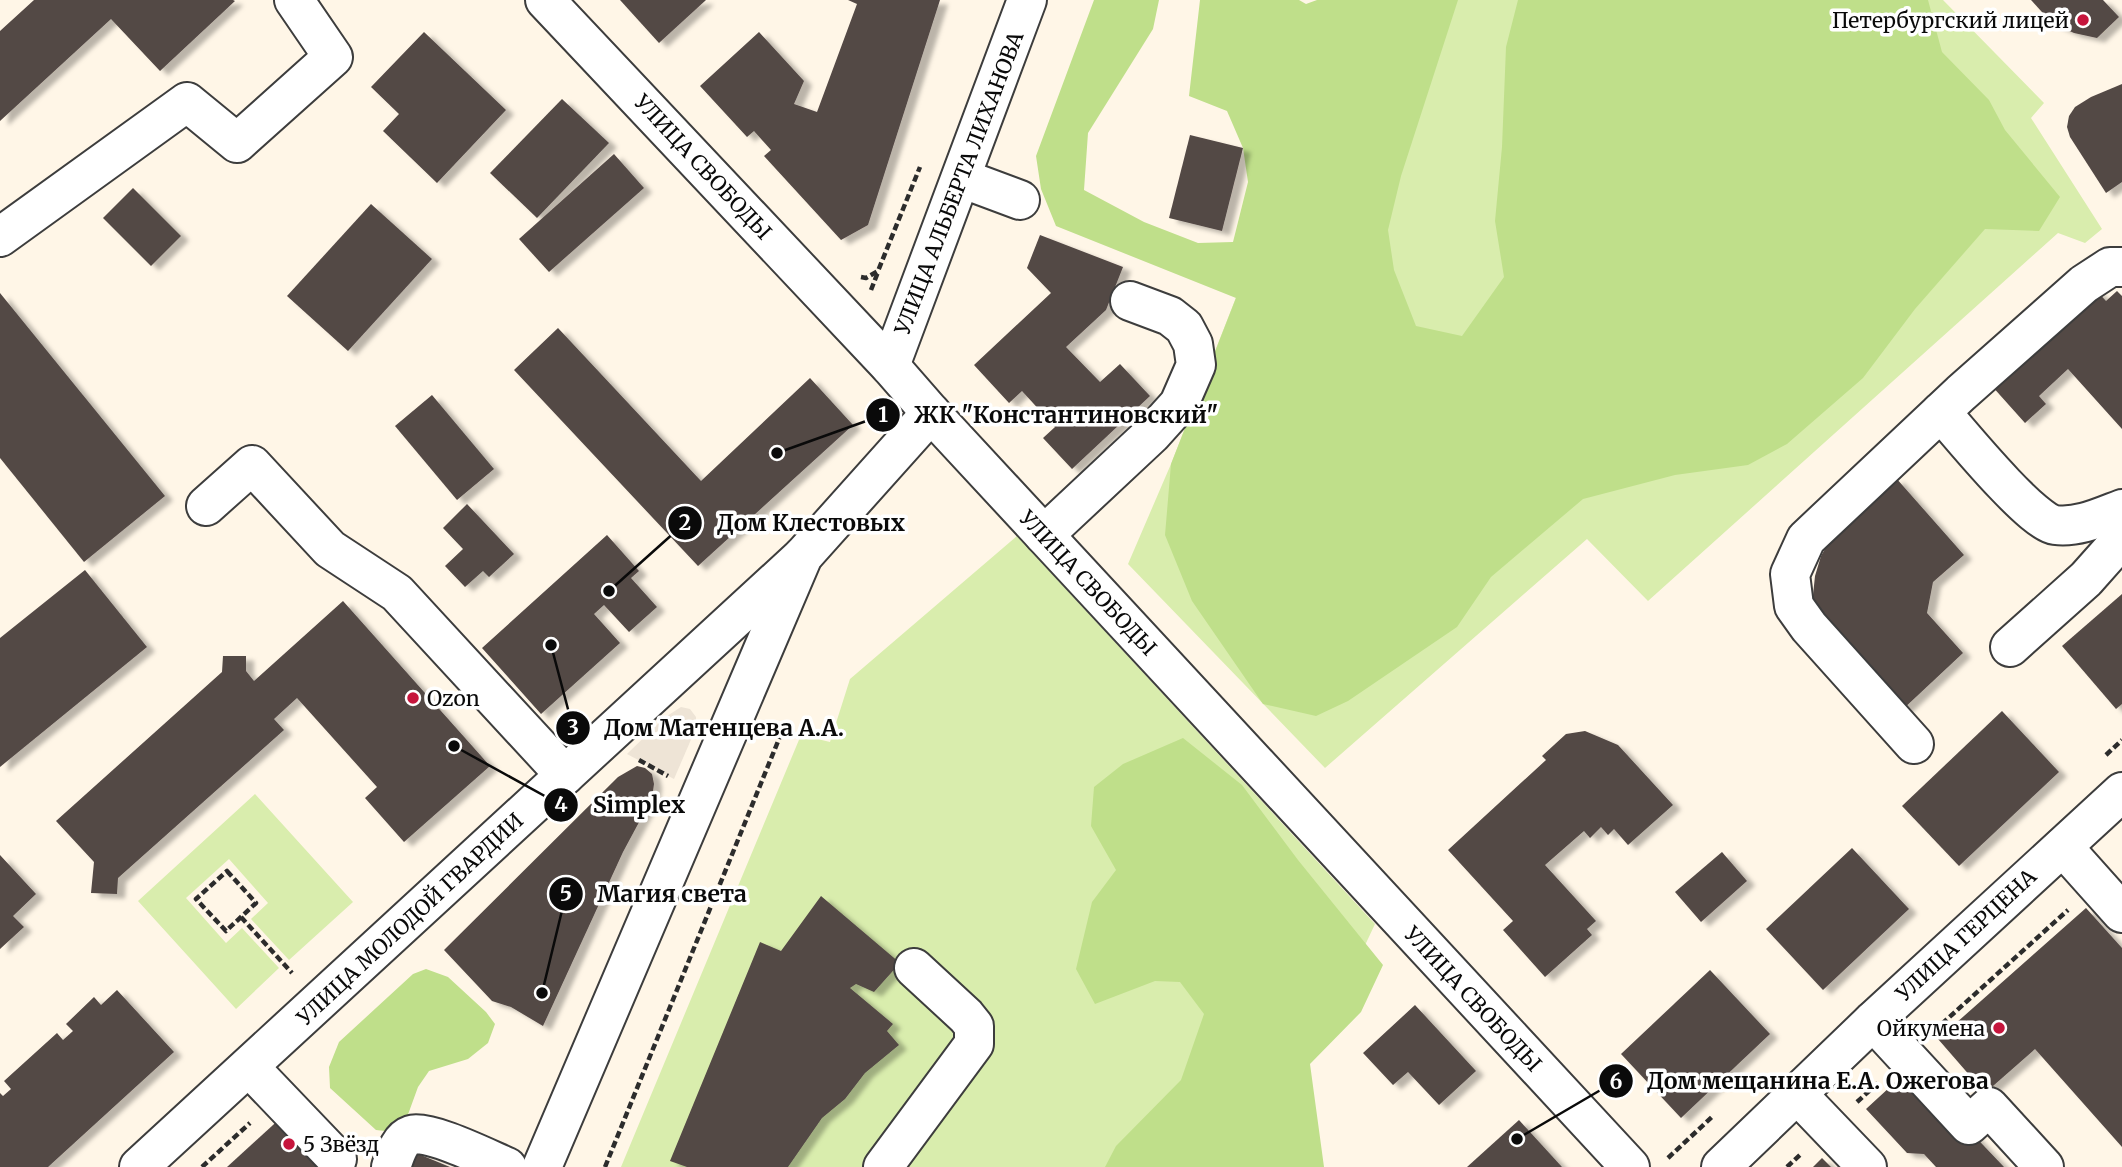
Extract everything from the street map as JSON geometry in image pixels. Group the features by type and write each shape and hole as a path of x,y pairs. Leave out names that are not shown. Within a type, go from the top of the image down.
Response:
{"street":[{"path":"0,237 187,102 237,143 333,57 294,0"},
{"name":"УЛИЦА СВОБОДЫ","path":"545,0 890,366 1044,535 1646,1165"},
{"name":"УЛИЦА АЛЬБЕРТА ЛИХАНОВА","path":"890,366 1027,0"},
{"path":"961,178 1020,200"},
{"path":"1914,744 1809,627 1794,606 1790,574 1806,539 1941,412 2084,284 2110,267 2122,267"},
{"path":"1044,535 1180,404 1196,365 1193,344 1184,327 1170,316 1130,301"},
{"path":"1941,412 2026,508 2053,525 2089,522 2122,509"},
{"path":"542,1167 803,556 931,413"},
{"path":"206,506 251,465 330,549 397,593 565,775"},
{"path":"2010,647 2086,579 2118,543 2122,521"},
{"name":"УЛИЦА МОЛОДОЙ ГВАРДИИ","path":"139,1167 803,556"},
{"name":"УЛИЦА ГЕРЦЕНА","path":"1721,1167 1873,1021 2122,792"},
{"path":"2063,847 2122,913"},
{"path":"883,1167 974,1044 974,1026 914,968"},
{"path":"1873,1021 1969,1125 1989,1107 2044,1167"},
{"path":"249,1067 337,1159"},
{"path":"1797,1094 1867,1167"},
{"path":"391,1167 400,1143 410,1135 426,1133 506,1167"}],"path":[{"path":"869,295 924,155"},
{"path":"851,276 866,278 878,271"},
{"path":"605,1167 781,734 766,716"},
{"path":"2102,759 2122,740"},
{"path":"628,754 674,779"},
{"path":"227,871 256,903 241,917 226,931 196,899 227,871"},
{"path":"1787,1167 2097,884"},
{"path":"241,917 300,982"},
{"path":"202,1167 278,1097"},
{"path":"1646,1165 1716,1114"}],"green space":[{"path":"1094,0 1159,0 1153,29 1088,133 1084,190 1144,222 1198,243 1233,242 1248,182 1243,148 1227,111 1189,96 1200,0 1299,0 1306,4 1317,0 1458,0 1401,176 1388,230 1394,270 1416,326 1462,336 1504,277 1495,221 1502,147 1506,47 1518,0 1928,0 1942,52 1989,100 2005,130 2060,197 2039,231 1985,229 1915,309 1863,378 1787,444 1748,465 1675,475 1583,499 1491,577 1457,627 1348,701 1316,716 1263,704 1192,601 1165,535 1171,464 1236,298 1056,226 1041,189 1036,156"},
{"path":"1352,0 1943,0 2044,103 2031,118 2102,229 2085,243 2058,233 1648,601 1587,539 1325,768 1128,564 1171,464"},
{"path":"1017,536 1375,924 1289,1107 1267,1167 621,1167 801,735 830,742 850,679"},
{"path":"1183,738 1242,785 1298,860 1383,965 1361,1012 1310,1064 1324,1167 1105,1167 1116,1146 1181,1080 1204,1014 1180,982 1155,981 1095,1004 1076,969 1092,902 1116,870 1091,826 1094,787 1123,764"},
{"path":"255,794 353,902 289,960 251,919 268,903 229,859 186,898 226,943 242,928 279,968 236,1009 138,901"},
{"path":"426,969 448,977 486,1012 495,1024 488,1043 468,1059 429,1071 418,1087 406,1120 394,1132 376,1130 330,1088 329,1067 339,1042 413,974"}],"shaded area":[{"path":"681,707 690,709 696,717 696,728 674,779 627,754 664,718"}],"building":[{"path":"34,0 235,1 160,71 111,19 0,121 0,31"},
{"path":"620,0 706,0 659,43"},
{"path":"848,0 940,0 868,225 841,240 764,156 771,150 754,131 747,137 700,86 759,32 804,81 794,104 817,112 857,4"},
{"name":"Петербургский лицей","path":"2031,0 2103,0 2119,17 2097,38 2074,33 2052,23"},
{"path":"424,32 506,110 437,183 383,131 399,114 371,87"},
{"path":"2122,84 2122,182 2106,193 2070,137 2067,127 2069,116 2075,107"},
{"path":"562,99 609,143 537,218 490,173"},
{"path":"1190,135 1243,148 1222,231 1169,218"},
{"path":"614,154 644,188 549,272 519,239"},
{"path":"133,188 181,236 151,266 103,218"},
{"path":"371,204 432,259 348,351 287,296"},
{"path":"1040,235 1123,267 1106,310 1066,347 1100,382 1120,364 1150,396 1072,469 1043,438 1055,427 1022,391 1009,403 974,365 1051,293 1027,268"},
{"path":"2096,290 2106,301 2117,291 2122,296 2122,429 2068,369 2039,396 2046,404 2025,423 1991,385"},
{"path":"0,293 165,496 84,562 0,458"},
{"path":"558,328 701,481 810,378 853,425 698,566 514,370"},
{"path":"432,395 494,469 457,500 395,426"},
{"path":"1896,478 1964,555 1933,582 1927,613 1963,653 1901,711 1812,605 1815,576 1821,556 1833,535"},
{"path":"467,504 514,554 489,577 483,571 465,587 445,566 463,549 443,528"},
{"path":"607,535 639,571 631,578 657,607 629,632 604,605 594,614 620,643 541,714 482,648"},
{"path":"85,570 147,647 0,767 0,638"},
{"path":"2122,594 2122,704 2116,709 2062,646"},
{"path":"343,601 490,766 404,842 365,798 377,787 297,698 274,719 284,730 118,878 117,894 91,893 94,862 56,821 222,672 223,656 246,656 246,671 254,681"},
{"path":"2002,711 2059,772 1959,866 1902,806"},
{"path":"1585,731 1618,745 1673,805 1628,845 1614,829 1608,835 1601,827 1590,838 1584,831 1545,865 1596,921 1587,929 1592,935 1545,977 1503,930 1513,921 1448,850 1546,760 1542,756 1566,734"},
{"path":"637,766 652,774 652,798 623,852 543,1026 511,1007 492,1001 444,950 618,777"},
{"path":"1852,848 1909,909 1823,990 1766,929"},
{"path":"1722,852 1747,881 1701,922 1675,892"},
{"path":"0,855 36,894 13,916 24,927 0,949"},
{"path":"821,896 900,963 874,992 856,984 850,988 893,1024 887,1031 899,1045 865,1073 845,1099 822,1118 788,1167 687,1167 670,1161 760,942 781,951"},
{"path":"2086,908 2122,948 2122,1147 2035,1049 1985,1093 1938,1039"},
{"path":"1710,970 1770,1034 1681,1118 1621,1054"},
{"path":"117,990 174,1052 48,1167 0,1167 0,1093 3,1096 11,1089 4,1081 57,1033 63,1040 73,1031 66,1024 94,997 101,1005"},
{"path":"1415,1005 1476,1071 1439,1105 1408,1072 1393,1085 1363,1053"},
{"path":"1903,1075 1965,1126 2004,1167 1936,1167 1924,1154 1907,1153 1866,1109"},
{"path":"284,1115 333,1167 227,1167"},
{"path":"1519,1120 1562,1167 1467,1167"},
{"path":"416,1153 450,1167 411,1167"},
{"path":"1822,1158 1831,1167 1813,1167"}],"place":[{"name":"Петербургский лицей","path":"2083,20"},
{"name":"ЖК \"Константиновский\"","path":"777,453"},
{"name":"Дом Клестовых","path":"609,591"},
{"name":"Дом Матенцева А.А.","path":"551,645"},
{"name":"Ozon","path":"413,698"},
{"name":"Simplex","path":"454,746"},
{"name":"Магия света","path":"542,993"},
{"name":"Ойкумена","path":"1999,1028"},
{"name":"Дом мещанина Е.А. Ожегова","path":"1517,1139"},
{"name":"5 Звёзд","path":"289,1144"}]}
